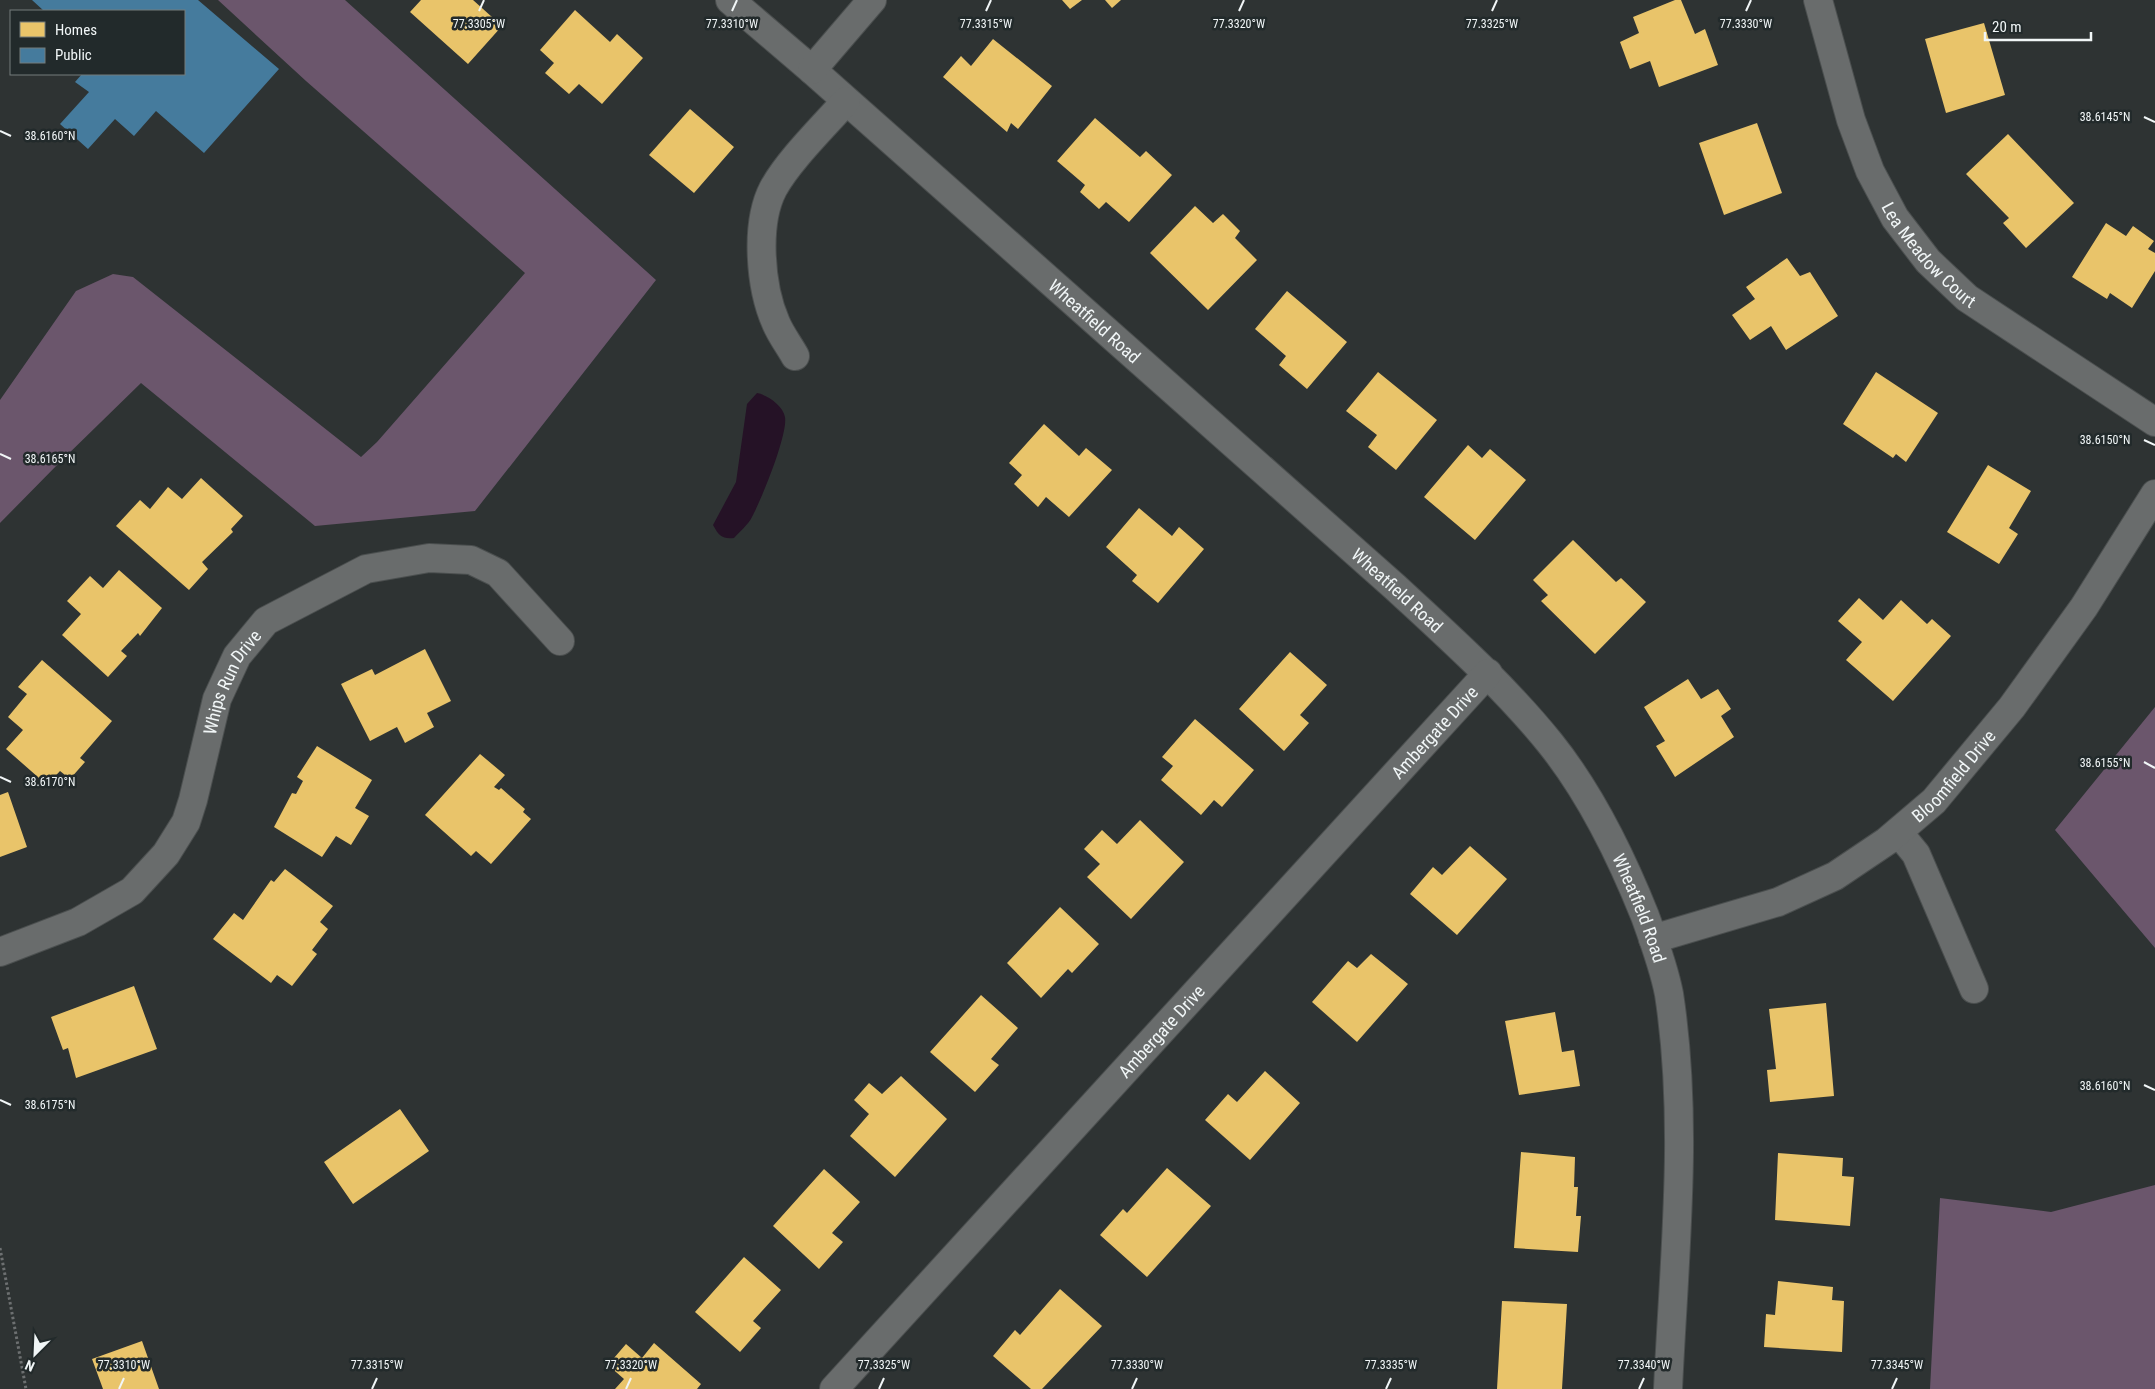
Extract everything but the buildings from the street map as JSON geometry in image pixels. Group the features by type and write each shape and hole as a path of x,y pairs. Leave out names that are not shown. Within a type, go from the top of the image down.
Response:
{"street":[{"name":"Wheatfield Road","path":"730,0 812,70 1395,587 1488,673 1552,745 1594,809 1629,876 1654,939 1668,992 1678,1088 1679,1165 1668,1389"},
{"path":"812,70 872,0"},
{"name":"Lea Meadow Court","path":"1818,0 1851,120 1870,171 1895,218 1928,261 1967,298 2155,422"},
{"path":"797,346 776,324 766,287 762,240 764,212 779,180 846,101"},
{"name":"Bloomfield Drive","path":"1654,939 1778,902 1835,876 1898,832 1934,801 2012,707 2084,607 2155,494"},
{"name":"Whips Run Drive","path":"0,952 78,922 132,891 166,854 186,822 194,800 216,699 237,656 266,621 366,569 429,558 471,560 498,574 560,641"},
{"name":"Ambergate Drive","path":"834,1389 1488,673"},
{"path":"1898,832 1916,854 1974,989"}],"path":[{"path":"0,1248 26,1389"}],"shaded area":[{"path":"218,0 345,0 656,280 475,511 315,526 141,383 0,523 0,400 76,291 113,274 133,277 361,457 377,442 525,273 306,81"},
{"path":"757,393 766,396 781,409 785,417 785,426 767,483 752,517 734,538 726,538 719,534 713,525 736,482 747,404"},
{"path":"2155,707 2155,948 2055,830"},
{"path":"2155,1185 2155,1389 1930,1389 1940,1198 2051,1212"}]}
